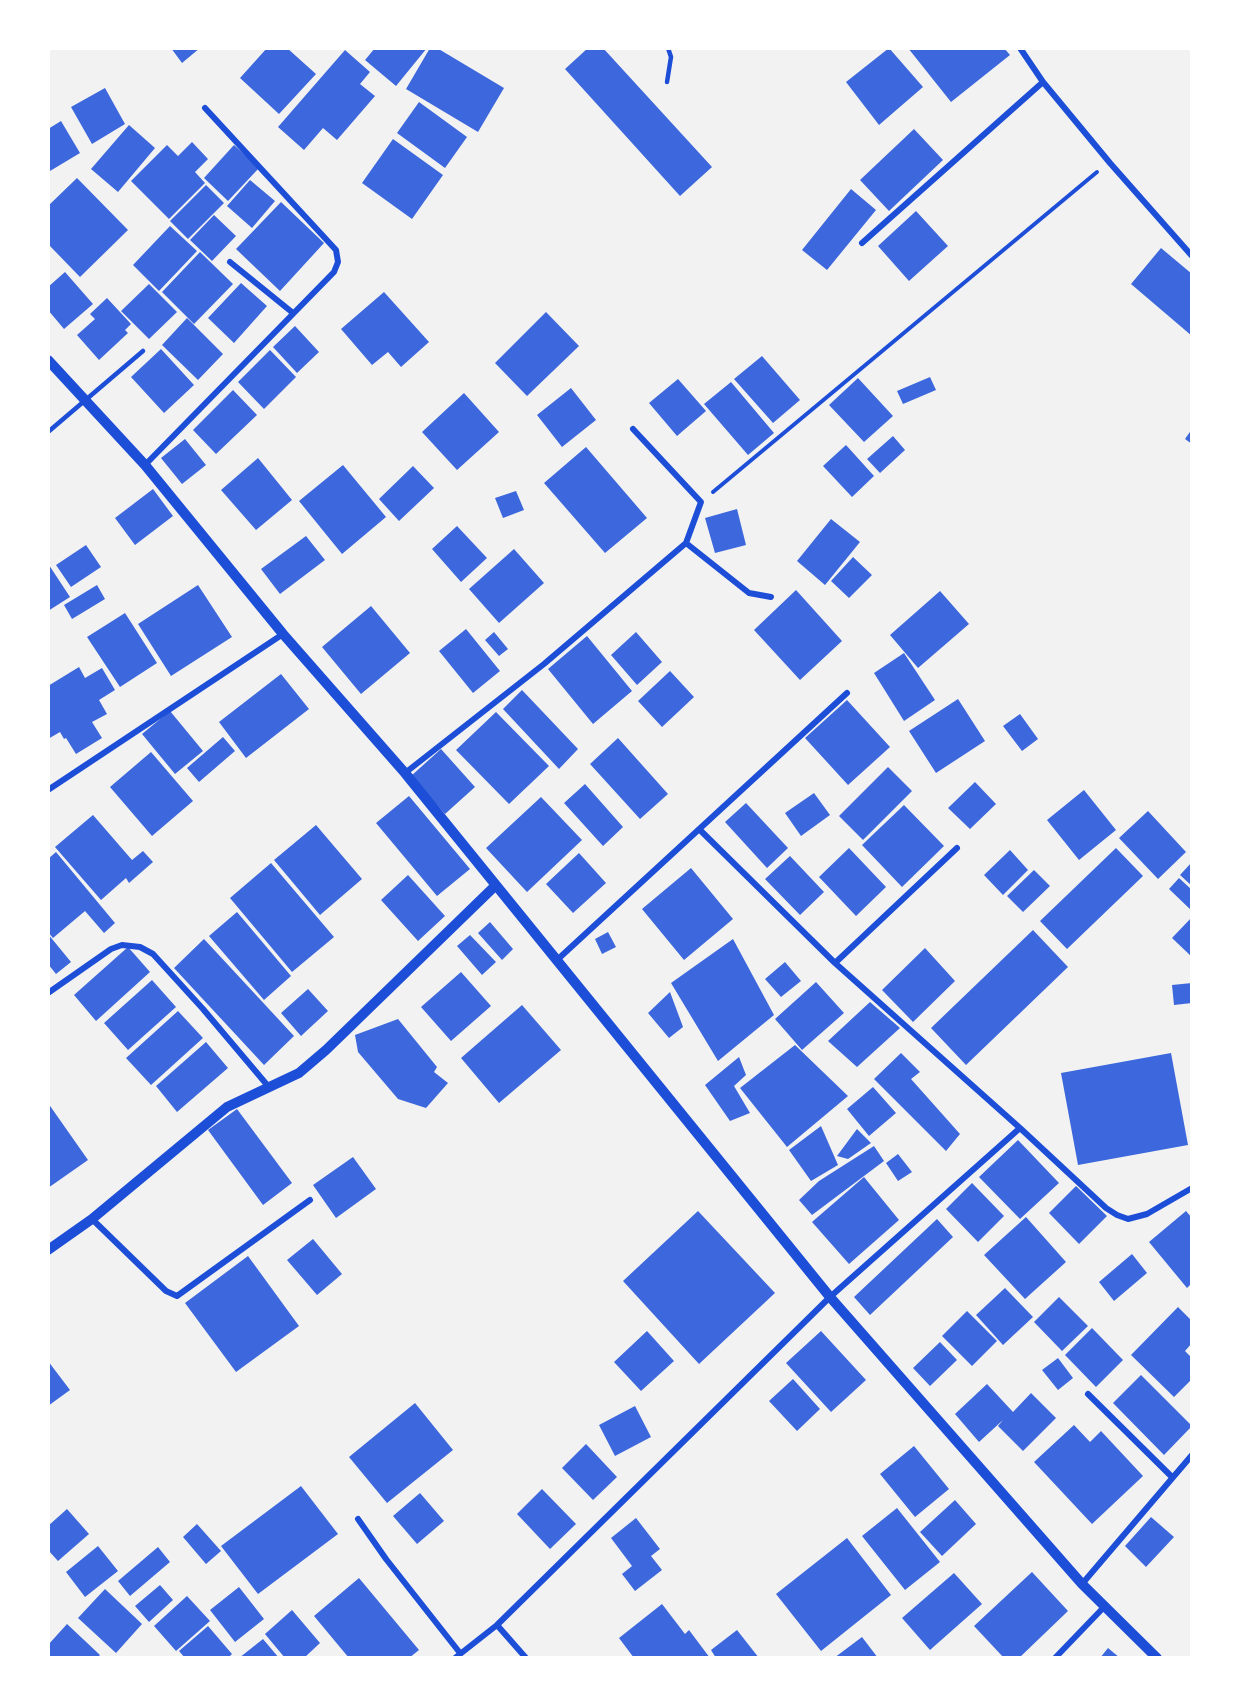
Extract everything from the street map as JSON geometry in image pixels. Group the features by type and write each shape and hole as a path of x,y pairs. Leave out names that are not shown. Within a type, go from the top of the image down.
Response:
{"street":[{"path":"1020,48 1043,82 1192,256"},
{"path":"862,243 1043,82"},
{"path":"146,465 334,272 338,262 336,250 205,108"},
{"path":"230,262 293,313"},
{"path":"48,360 146,465 283,634 405,773 830,1297 1082,1584 1157,1658"},
{"path":"405,773 544,664 686,543 701,502 633,429"},
{"path":"686,543 749,593 771,597"},
{"path":"48,790 283,634"},
{"path":"557,960 847,693"},
{"path":"700,830 835,963 1106,1208 1128,1219 1147,1214 1192,1188"},
{"path":"835,963 957,848"},
{"path":"48,1250 92,1219 174,1148 227,1107 299,1072 326,1050 496,885"},
{"path":"48,993 111,949 122,945 140,947 153,954 268,1086"},
{"path":"358,1519 458,1656 497,1625 830,1297 1020,1128"},
{"path":"92,1219 166,1292 177,1296 310,1200"},
{"path":"1088,1394 1172,1477"},
{"path":"1082,1584 1192,1455"},
{"path":"1055,1658 1105,1606"},
{"path":"497,1625 526,1658"}],"lane":[{"path":"667,82 671,57 668,48"},
{"path":"48,432 143,351"}],"path":[{"path":"701,502 943,299 1034,226 1079,186 1110,163"}],"building":[{"path":"171,48 200,48 182,63"},
{"path":"267,48 287,48 316,74 279,114 240,78"},
{"path":"375,48 427,48 396,86 365,60"},
{"path":"430,48 437,48 504,88 478,132 406,89"},
{"path":"588,48 603,48 712,167 680,196 565,69"},
{"path":"889,48 923,87 879,125 846,82"},
{"path":"908,48 1004,48 1010,55 951,102"},
{"path":"345,50 370,72 360,84 375,96 337,140 323,128 304,150 278,127"},
{"path":"105,88 125,124 92,144 71,107"},
{"path":"419,102 467,137 445,168 397,133"},
{"path":"61,121 80,153 50,171 48,168 48,129"},
{"path":"129,125 155,148 118,192 91,169"},
{"path":"914,129 943,160 889,211 860,180"},
{"path":"393,139 443,175 412,219 362,183"},
{"path":"192,142 208,159 195,172 205,183 169,219 131,181 167,145 178,156"},
{"path":"234,145 259,168 228,201 204,178"},
{"path":"77,178 128,230 80,277 48,244 48,206"},
{"path":"250,180 275,201 252,228 227,206"},
{"path":"206,185 224,203 188,239 170,221"},
{"path":"851,189 876,210 827,270 802,250"},
{"path":"281,202 324,243 280,291 236,249"},
{"path":"916,211 948,246 909,281 878,246"},
{"path":"214,215 236,236 212,261 190,240"},
{"path":"170,226 197,251 159,291 133,265"},
{"path":"1161,248 1192,274 1192,336 1131,284"},
{"path":"200,252 233,284 194,324 162,292"},
{"path":"65,272 93,304 64,329 48,310 48,287"},
{"path":"241,283 267,306 234,343 208,318"},
{"path":"149,284 177,312 149,339 121,311"},
{"path":"384,292 429,342 401,367 388,352 372,365 341,329"},
{"path":"107,298 131,324 125,330 128,333 99,360 77,335 95,319 90,314"},
{"path":"546,312 579,346 527,396 495,363"},
{"path":"187,318 223,354 198,380 162,345"},
{"path":"295,326 319,352 297,373 273,347"},
{"path":"161,349 194,385 164,413 131,377"},
{"path":"270,350 296,377 264,409 238,382"},
{"path":"762,356 800,400 773,423 734,379"},
{"path":"930,377 936,390 903,404 897,391"},
{"path":"858,378 893,416 864,442 829,405"},
{"path":"678,379 706,411 677,436 649,403"},
{"path":"731,382 774,433 748,455 704,404"},
{"path":"571,388 596,420 562,447 537,415"},
{"path":"233,390 257,415 216,454 193,430"},
{"path":"464,393 499,432 457,470 422,432"},
{"path":"1192,429 1192,444 1185,439"},
{"path":"893,436 905,450 880,473 867,459"},
{"path":"185,439 206,465 182,484 161,458"},
{"path":"846,445 874,476 852,497 823,466"},
{"path":"586,447 647,518 605,553 544,483"},
{"path":"258,458 292,500 256,530 221,490"},
{"path":"343,465 386,517 342,554 299,501"},
{"path":"413,466 434,488 399,521 379,499"},
{"path":"153,489 173,516 135,545 115,518"},
{"path":"516,491 524,510 503,518 495,498"},
{"path":"737,509 746,545 715,553 705,518"},
{"path":"831,519 860,542 825,585 797,561"},
{"path":"457,526 487,558 461,582 432,549"},
{"path":"306,536 325,560 280,594 261,569"},
{"path":"86,545 101,567 71,587 56,565"},
{"path":"514,549 544,583 499,623 469,589"},
{"path":"853,557 872,575 849,598 831,581"},
{"path":"48,566 70,597 48,611"},
{"path":"97,585 105,599 72,619 64,605"},
{"path":"198,585 232,637 171,676 138,624"},
{"path":"796,590 842,641 800,680 754,630"},
{"path":"940,591 969,624 918,668 890,635"},
{"path":"371,606 410,653 361,694 322,647"},
{"path":"125,613 157,663 120,687 87,637"},
{"path":"466,629 500,671 473,693 439,651"},
{"path":"494,632 508,649 499,656 485,640"},
{"path":"636,632 662,662 637,685 611,655"},
{"path":"587,636 632,691 593,724 548,669"},
{"path":"904,653 935,700 904,721 874,673"},
{"path":"79,667 85,678 102,668 115,690 99,700 107,714 92,722 102,738 76,754 60,732 48,739 48,686"},
{"path":"670,671 694,697 662,727 638,701"},
{"path":"281,674 309,709 246,758 219,722"},
{"path":"522,690 578,749 559,769 503,709"},
{"path":"958,699 985,741 936,773 909,731"},
{"path":"847,700 890,747 848,785 805,738"},
{"path":"170,711 203,751 175,774 142,734"},
{"path":"496,712 549,766 509,804 456,750"},
{"path":"1020,714 1038,739 1022,751 1003,726"},
{"path":"223,737 235,751 199,782 187,768"},
{"path":"618,738 668,794 640,819 590,764"},
{"path":"441,749 475,787 445,814 411,776"},
{"path":"151,752 193,801 152,836 110,787"},
{"path":"888,767 912,791 863,840 839,816"},
{"path":"975,782 996,804 970,829 948,808"},
{"path":"585,784 623,827 603,846 564,803"},
{"path":"1084,790 1116,830 1079,860 1047,820"},
{"path":"814,793 830,815 801,836 785,813"},
{"path":"409,796 470,869 437,896 376,823"},
{"path":"541,797 582,840 527,892 486,848"},
{"path":"746,803 788,848 767,868 725,822"},
{"path":"904,805 944,846 902,887 862,845"},
{"path":"1148,811 1186,852 1158,879 1119,838"},
{"path":"93,815 132,860 143,851 153,862 129,883 126,878 101,900 55,847"},
{"path":"316,825 362,879 320,915 274,860"},
{"path":"849,848 886,887 856,916 819,877"},
{"path":"1116,848 1143,876 1067,949 1040,921"},
{"path":"1010,850 1028,870 1003,895 984,875"},
{"path":"56,852 115,923 104,933 85,911 53,938 48,932 48,859"},
{"path":"579,853 606,883 573,913 546,884"},
{"path":"790,856 824,892 800,915 765,879"},
{"path":"1192,862 1192,886 1180,875"},
{"path":"271,863 334,937 292,972 230,898"},
{"path":"691,868 733,919 684,960 642,909"},
{"path":"1034,870 1050,886 1023,912 1007,896"},
{"path":"408,875 445,916 418,941 381,900"},
{"path":"1179,878 1192,890 1192,911 1169,889"},
{"path":"237,912 291,976 264,1000 209,936"},
{"path":"1192,917 1192,957 1172,938"},
{"path":"490,922 513,949 502,960 478,933"},
{"path":"1033,930 1068,967 966,1065 931,1028"},
{"path":"608,932 616,947 602,954 595,939"},
{"path":"48,934 71,962 56,974 48,964"},
{"path":"470,935 496,962 482,975 457,946"},
{"path":"204,939 294,1036 264,1065 174,968"},
{"path":"733,939 774,1015 718,1061 671,983"},
{"path":"128,947 150,972 96,1021 74,995"},
{"path":"925,948 955,981 913,1022 882,990"},
{"path":"785,962 801,981 781,997 765,979"},
{"path":"461,972 491,1006 451,1041 421,1007"},
{"path":"152,980 176,1007 128,1050 104,1023"},
{"path":"816,982 844,1013 802,1050 775,1019"},
{"path":"1192,983 1192,1003 1174,1005 1172,985"},
{"path":"308,989 328,1011 301,1036 281,1013"},
{"path":"670,992 683,1027 669,1038 648,1013"},
{"path":"870,1002 900,1028 857,1067 828,1041"},
{"path":"522,1005 561,1050 499,1103 461,1058"},
{"path":"178,1011 203,1038 151,1085 126,1058"},
{"path":"398,1019 437,1067 434,1072 448,1083 426,1108 398,1099 358,1052 355,1035"},
{"path":"206,1042 228,1068 177,1112 156,1086"},
{"path":"795,1045 848,1096 787,1147 740,1088"},
{"path":"901,1053 920,1072 911,1079 960,1134 946,1151 874,1079"},
{"path":"1171,1053 1188,1145 1078,1165 1061,1073"},
{"path":"739,1057 746,1075 734,1086 750,1113 730,1121 705,1085"},
{"path":"873,1087 896,1113 869,1136 847,1109"},
{"path":"48,1103 88,1160 48,1188"},
{"path":"237,1109 292,1183 263,1205 208,1130"},
{"path":"821,1126 838,1165 811,1181 789,1150"},
{"path":"857,1129 871,1143 848,1159 837,1156"},
{"path":"1018,1140 1059,1183 1020,1219 979,1177"},
{"path":"874,1146 884,1161 812,1215 799,1200 819,1181"},
{"path":"898,1154 912,1172 898,1181 886,1163"},
{"path":"353,1157 376,1189 336,1218 313,1185"},
{"path":"864,1177 899,1220 849,1264 812,1222"},
{"path":"972,1183 1004,1216 978,1242 946,1209"},
{"path":"1076,1186 1107,1216 1079,1244 1049,1213"},
{"path":"698,1211 775,1293 699,1364 623,1281"},
{"path":"1186,1211 1192,1218 1192,1283 1187,1288 1149,1242"},
{"path":"1026,1217 1066,1262 1025,1299 984,1255"},
{"path":"937,1219 953,1237 870,1315 854,1297"},
{"path":"313,1239 342,1274 317,1295 287,1260"},
{"path":"1132,1254 1147,1273 1114,1301 1099,1282"},
{"path":"248,1256 299,1326 236,1372 185,1303"},
{"path":"1005,1288 1033,1317 1003,1345 976,1315"},
{"path":"1059,1297 1088,1326 1062,1351 1034,1322"},
{"path":"1178,1307 1192,1321 1192,1343 1185,1351 1192,1358 1192,1379 1174,1397 1131,1355"},
{"path":"967,1311 997,1341 972,1366 942,1336"},
{"path":"1092,1328 1123,1360 1096,1387 1065,1355"},
{"path":"647,1331 674,1361 641,1391 614,1362"},
{"path":"821,1331 866,1380 831,1412 786,1363"},
{"path":"940,1342 957,1360 930,1386 913,1368"},
{"path":"1058,1358 1073,1378 1058,1390 1042,1370"},
{"path":"48,1361 70,1390 48,1406"},
{"path":"1141,1375 1192,1426 1164,1455 1113,1403"},
{"path":"793,1379 820,1409 797,1431 769,1401"},
{"path":"987,1384 1013,1412 1031,1393 1056,1418 1023,1451 998,1426 1003,1420 979,1442 955,1414"},
{"path":"415,1403 453,1450 387,1503 349,1457"},
{"path":"635,1406 651,1437 615,1456 599,1425"},
{"path":"1074,1425 1090,1442 1101,1431 1143,1476 1092,1524 1034,1462"},
{"path":"586,1444 617,1477 593,1500 562,1468"},
{"path":"914,1446 949,1489 915,1517 880,1474"},
{"path":"301,1486 338,1534 258,1594 221,1546"},
{"path":"542,1489 576,1524 550,1549 517,1514"},
{"path":"420,1493 444,1521 417,1544 393,1516"},
{"path":"955,1500 976,1524 942,1556 920,1532"},
{"path":"897,1508 940,1562 905,1590 862,1536"},
{"path":"67,1509 89,1534 58,1561 48,1550 48,1526"},
{"path":"1151,1517 1174,1537 1146,1567 1125,1546"},
{"path":"636,1518 660,1549 651,1556 662,1570 635,1591 622,1574 632,1566 611,1538"},
{"path":"197,1524 221,1551 206,1564 183,1537"},
{"path":"847,1538 891,1595 821,1651 776,1594"},
{"path":"98,1546 118,1571 85,1597 66,1572"},
{"path":"158,1547 170,1562 130,1596 118,1581"},
{"path":"1032,1572 1068,1611 1019,1658 1004,1658 974,1626"},
{"path":"954,1573 982,1604 930,1650 902,1618"},
{"path":"359,1578 419,1650 409,1658 349,1658 314,1616"},
{"path":"160,1585 173,1600 149,1622 135,1606"},
{"path":"239,1587 264,1619 235,1642 210,1610"},
{"path":"105,1589 142,1624 116,1653 78,1618"},
{"path":"187,1596 210,1621 176,1651 154,1626"},
{"path":"662,1604 685,1634 689,1630 710,1658 634,1658 619,1638"},
{"path":"292,1610 320,1643 304,1658 285,1658 265,1634"},
{"path":"67,1624 100,1655 97,1658 48,1658 48,1645"},
{"path":"208,1626 232,1654 228,1658 185,1658 179,1651"},
{"path":"737,1630 759,1658 716,1658 711,1650"},
{"path":"862,1637 878,1658 834,1658"},
{"path":"263,1639 279,1658 239,1658"},
{"path":"1108,1648 1120,1658 1100,1658"}]}
